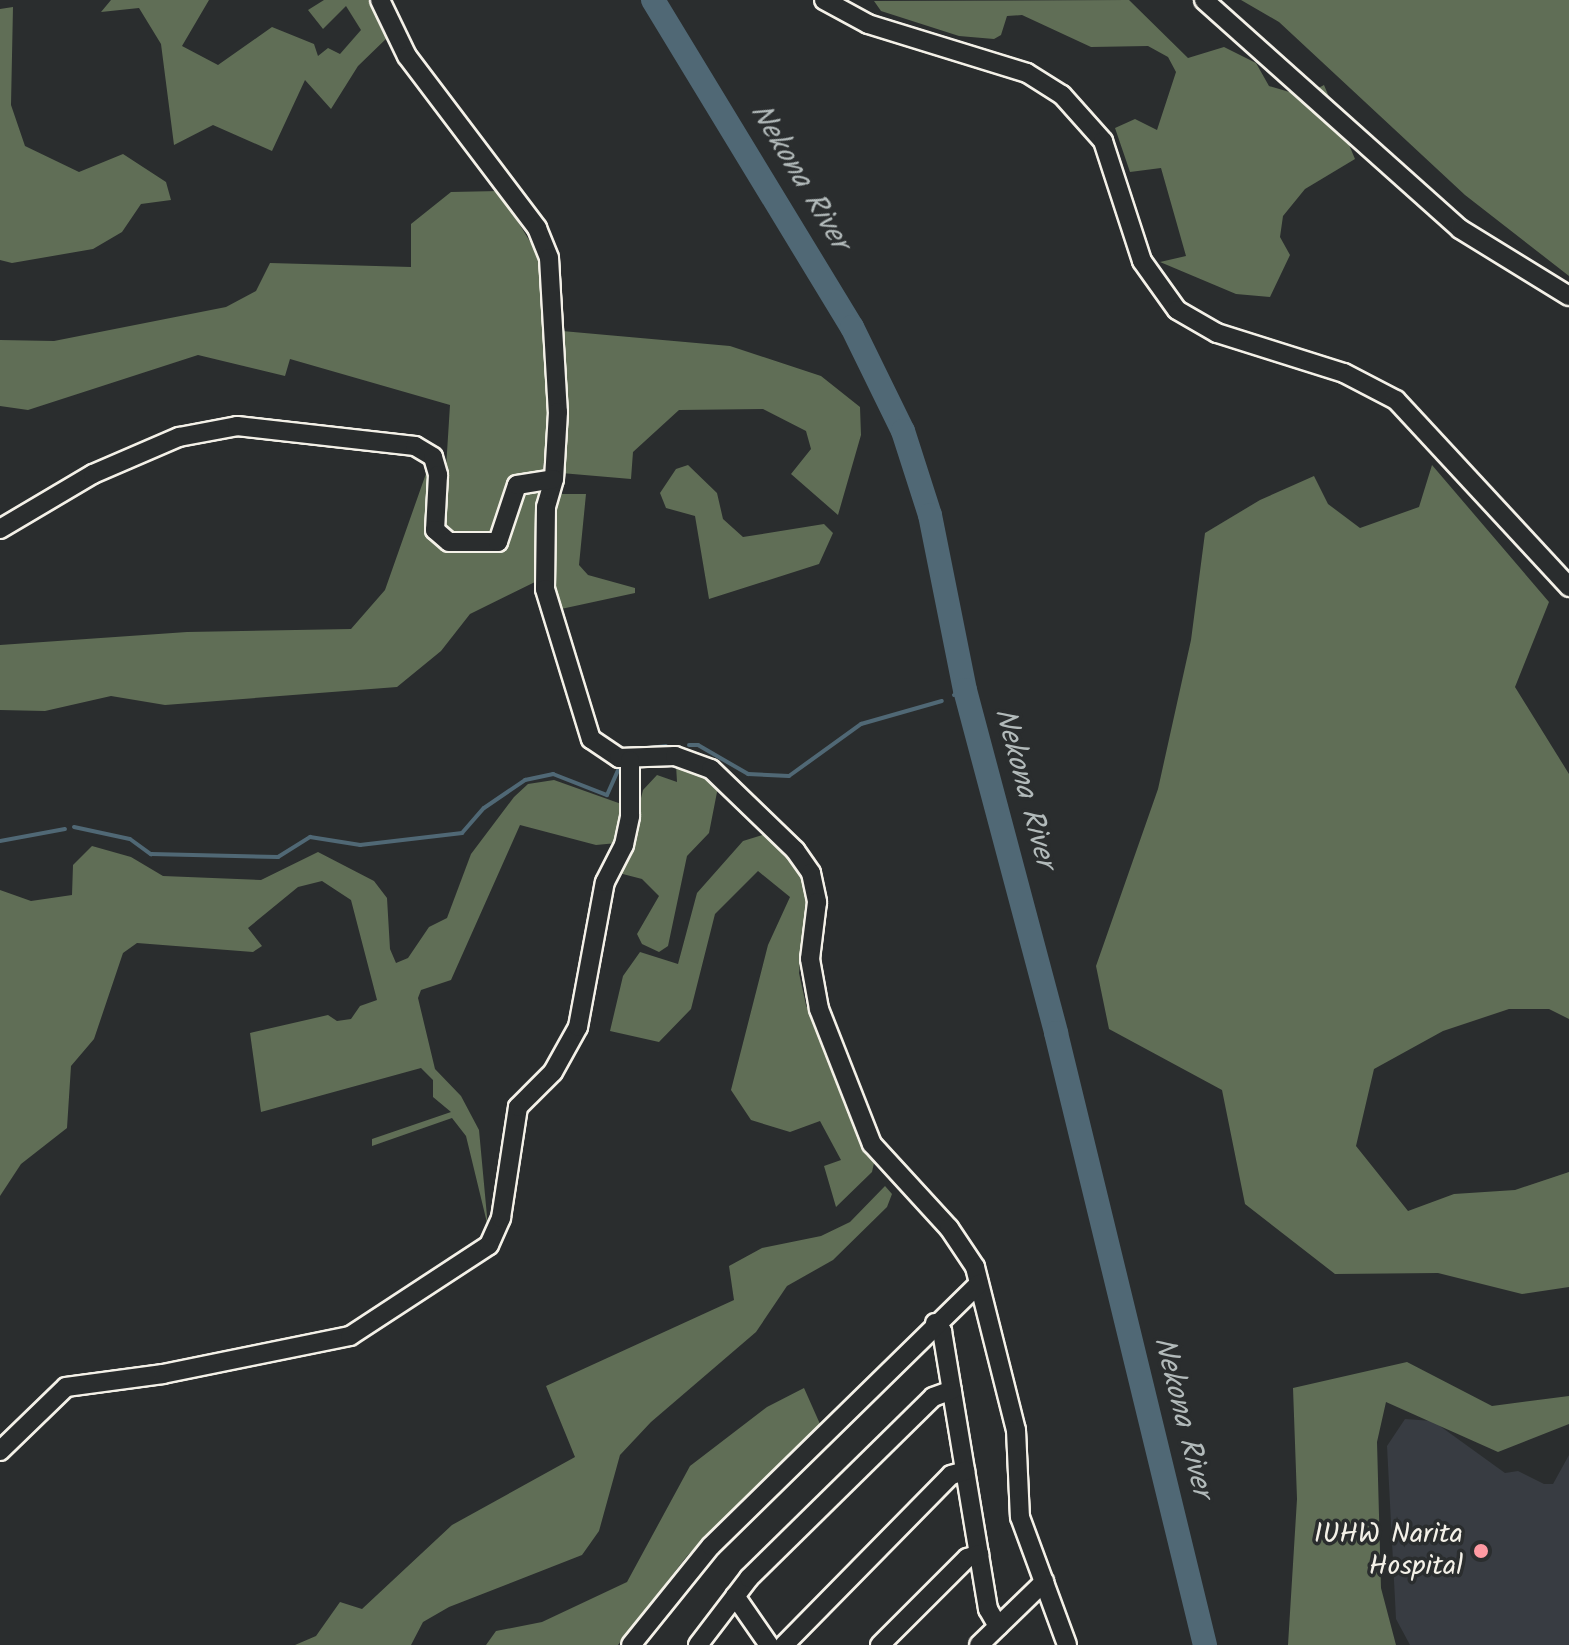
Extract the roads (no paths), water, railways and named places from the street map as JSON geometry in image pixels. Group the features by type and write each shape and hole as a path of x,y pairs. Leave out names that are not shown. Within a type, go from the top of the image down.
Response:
{"street":[{"path":"380,0 407,56 537,228 549,258 558,375 554,479 546,507 545,589 591,739 608,753 630,760 675,756 711,769 806,863 817,902 810,959 813,989 863,1126 886,1164 961,1245 979,1284 1016,1430 1020,1517 1067,1645"},
{"path":"824,0 868,24 997,62 1055,89 1078,108 1103,141 1142,261 1177,310 1217,333 1379,380 1421,422 1569,587"},
{"path":"1204,0 1460,229 1569,296"},
{"path":"0,529 93,474 179,437 237,426 415,446 433,457 438,475 435,530 449,542 498,542 517,485 554,479"},
{"path":"0,1451 66,1387 163,1374 350,1336 489,1245 501,1218 518,1107 562,1060 578,1027 605,882 624,845 630,816 630,760"},
{"path":"631,1645 711,1546 935,1323 979,1284"},
{"path":"935,1323 942,1331 988,1609 998,1626"},
{"path":"698,1645 735,1596 933,1397 952,1390"},
{"path":"784,1645 951,1475 965,1471"},
{"path":"880,1645 967,1558 979,1554"},
{"path":"979,1645 1044,1582"},
{"path":"735,1596 769,1645"}],"waterway":[{"name":"Nekona River","path":"653,0 852,327 903,431 930,515 965,690 1056,1033 1205,1645"},
{"path":"954,695 965,690"},
{"path":"689,745 698,745 748,774 789,776 861,724 942,701"},
{"path":"650,748 666,746"},
{"path":"74,827 130,839 151,854 278,857 310,837 360,845 462,833 484,808 525,780 553,774 607,795 618,770"},
{"path":"0,841 65,829"}],"place":[{"name":"IUHW Narita Hospital","path":"1481,1551"}]}
